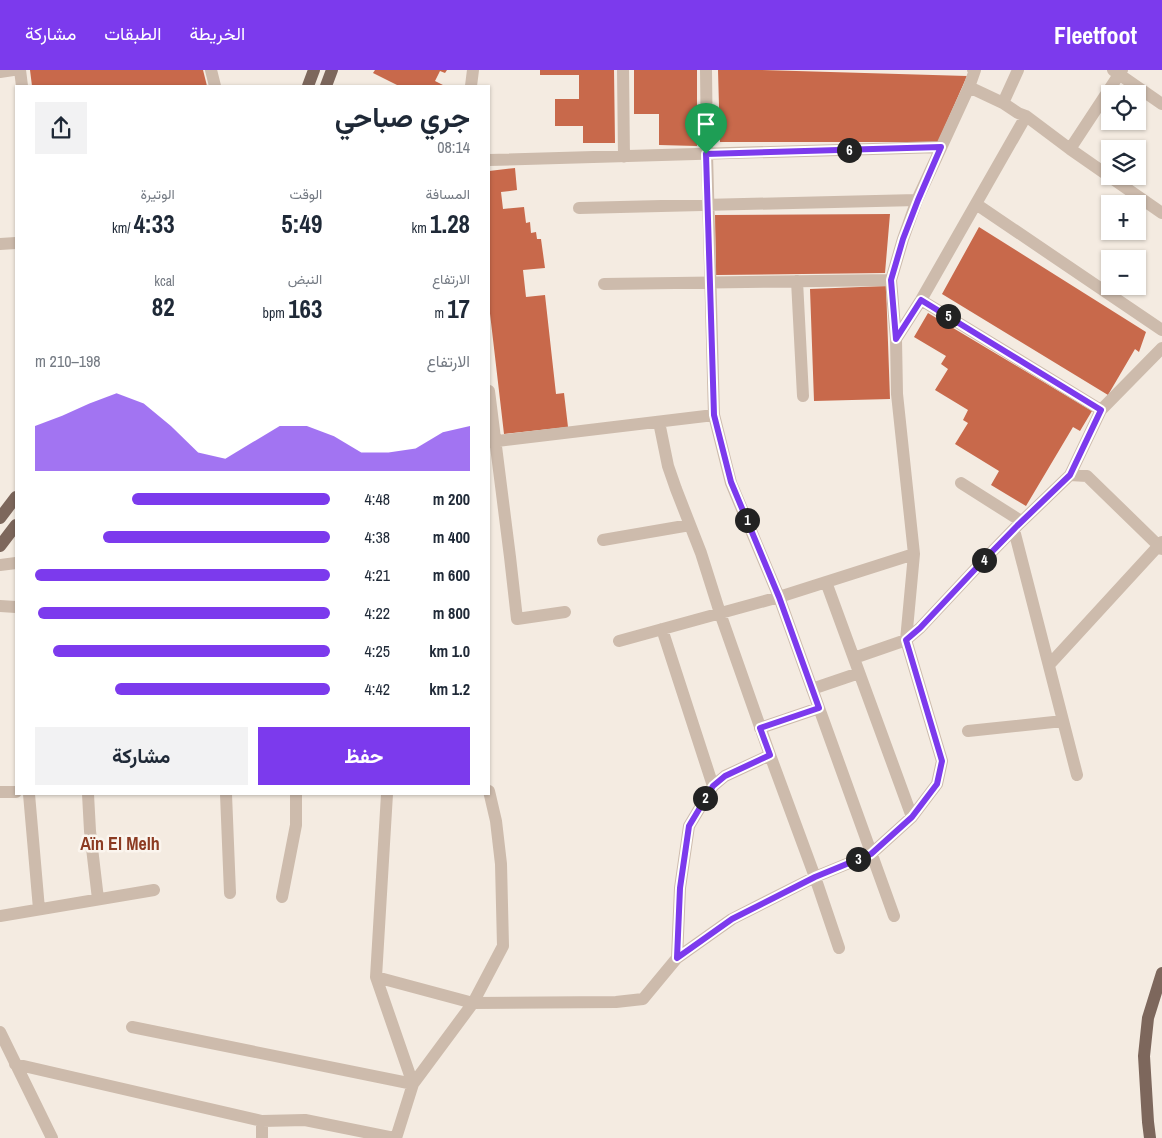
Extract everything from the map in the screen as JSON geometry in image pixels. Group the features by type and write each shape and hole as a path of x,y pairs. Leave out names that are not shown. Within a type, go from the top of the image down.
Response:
{"main road":[{"path":"308,85 314,70"},
{"path":"326,85 332,70"},
{"path":"0,518 15,498"},
{"path":"0,546 15,526"},
{"path":"1150,1138 1144,1056 1148,1018 1162,973"}],"street":[{"path":"0,72 13,70"},
{"path":"20,70 22,85"},
{"path":"211,70 215,85"},
{"path":"471,85 473,70"},
{"path":"623,70 624,157"},
{"path":"706,70 706,154 714,415 731,482 779,597 894,916"},
{"path":"376,977 473,1004 616,1002 643,999 677,958 732,919 815,877 871,854 912,817 937,784 942,761 906,640 914,554 897,394 896,339 891,280 903,239 918,200 969,87 975,70 973,70"},
{"path":"1003,103 1018,70"},
{"path":"1070,149 1118,71 1162,104"},
{"path":"969,87 1026,116 1162,213"},
{"path":"896,339 921,300 1026,116"},
{"path":"490,160 941,147"},
{"path":"579,208 918,200"},
{"path":"976,204 1162,330"},
{"path":"0,244 15,243"},
{"path":"604,284 891,280"},
{"path":"797,281 803,396"},
{"path":"921,300 1101,410"},
{"path":"854,658 906,640 920,628 980,564 1070,475 1101,410 1162,348"},
{"path":"490,408 492,442 510,557 517,619 565,612"},
{"path":"492,442 714,415"},
{"path":"659,422 668,466 701,553 760,728 839,948"},
{"path":"1049,665 1161,545 1087,476 1070,475"},
{"path":"961,483 1018,526 1049,665 1078,775"},
{"path":"603,540 690,525"},
{"path":"619,641 779,597 914,554"},
{"path":"0,565 15,563"},
{"path":"826,582 912,817"},
{"path":"0,606 15,607"},
{"path":"662,629 713,786"},
{"path":"812,689 859,673"},
{"path":"760,728 819,708"},
{"path":"968,731 1064,721"},
{"path":"677,958 680,888 689,826 713,786 725,776 770,755"},
{"path":"0,792 15,792"},
{"path":"29,795 39,909"},
{"path":"88,795 98,899"},
{"path":"226,795 230,893"},
{"path":"282,897 296,825 296,795"},
{"path":"387,795 376,977 413,1084"},
{"path":"15,1064 262,1121 304,1120 395,1138 413,1084 473,1004 503,946 501,864 496,821 490,795"},
{"path":"0,916 154,890"},
{"path":"132,1027 413,1084"},
{"path":"0,1032 52,1138"},
{"path":"262,1121 262,1138"}],"building":[{"path":"30,70 203,70 207,85 32,85"},
{"path":"375,70 447,70 445,73 440,71 435,81 443,85 397,85 373,73"},
{"path":"540,70 614,70 615,143 583,143 583,126 555,126 555,99 579,99 579,75 540,75"},
{"path":"634,70 697,70 697,146 659,145 659,114 634,114"},
{"path":"718,70 967,76 938,142 720,142"},
{"path":"515,168 517,190 501,192 503,209 524,207 526,223 530,222 531,233 536,232 537,239 541,239 545,268 523,270 526,297 545,295 556,394 564,393 568,427 504,434 490,314 490,171"},
{"path":"890,214 885,273 716,275 715,215"},
{"path":"979,227 1146,332 1139,352 1135,349 1108,395 942,294"},
{"path":"886,286 890,399 814,401 810,289"},
{"path":"928,313 1092,411 1080,431 1073,427 1026,506 991,485 999,471 955,444 968,423 963,420 968,410 935,390 948,369 941,364 946,356 914,337"}],"district":[{"name":"Aïn El Melh","path":"120,844"}],"route":[{"path":"941,147 903,239 891,280 896,339 921,300 1101,410 1070,475 1017,526 920,628 906,640 942,761 937,784 912,817 871,854 815,877 732,919 677,958 680,888 689,826 713,786 725,776 770,755 760,728 819,708 779,597 731,482 714,415 706,154 941,147"}]}
